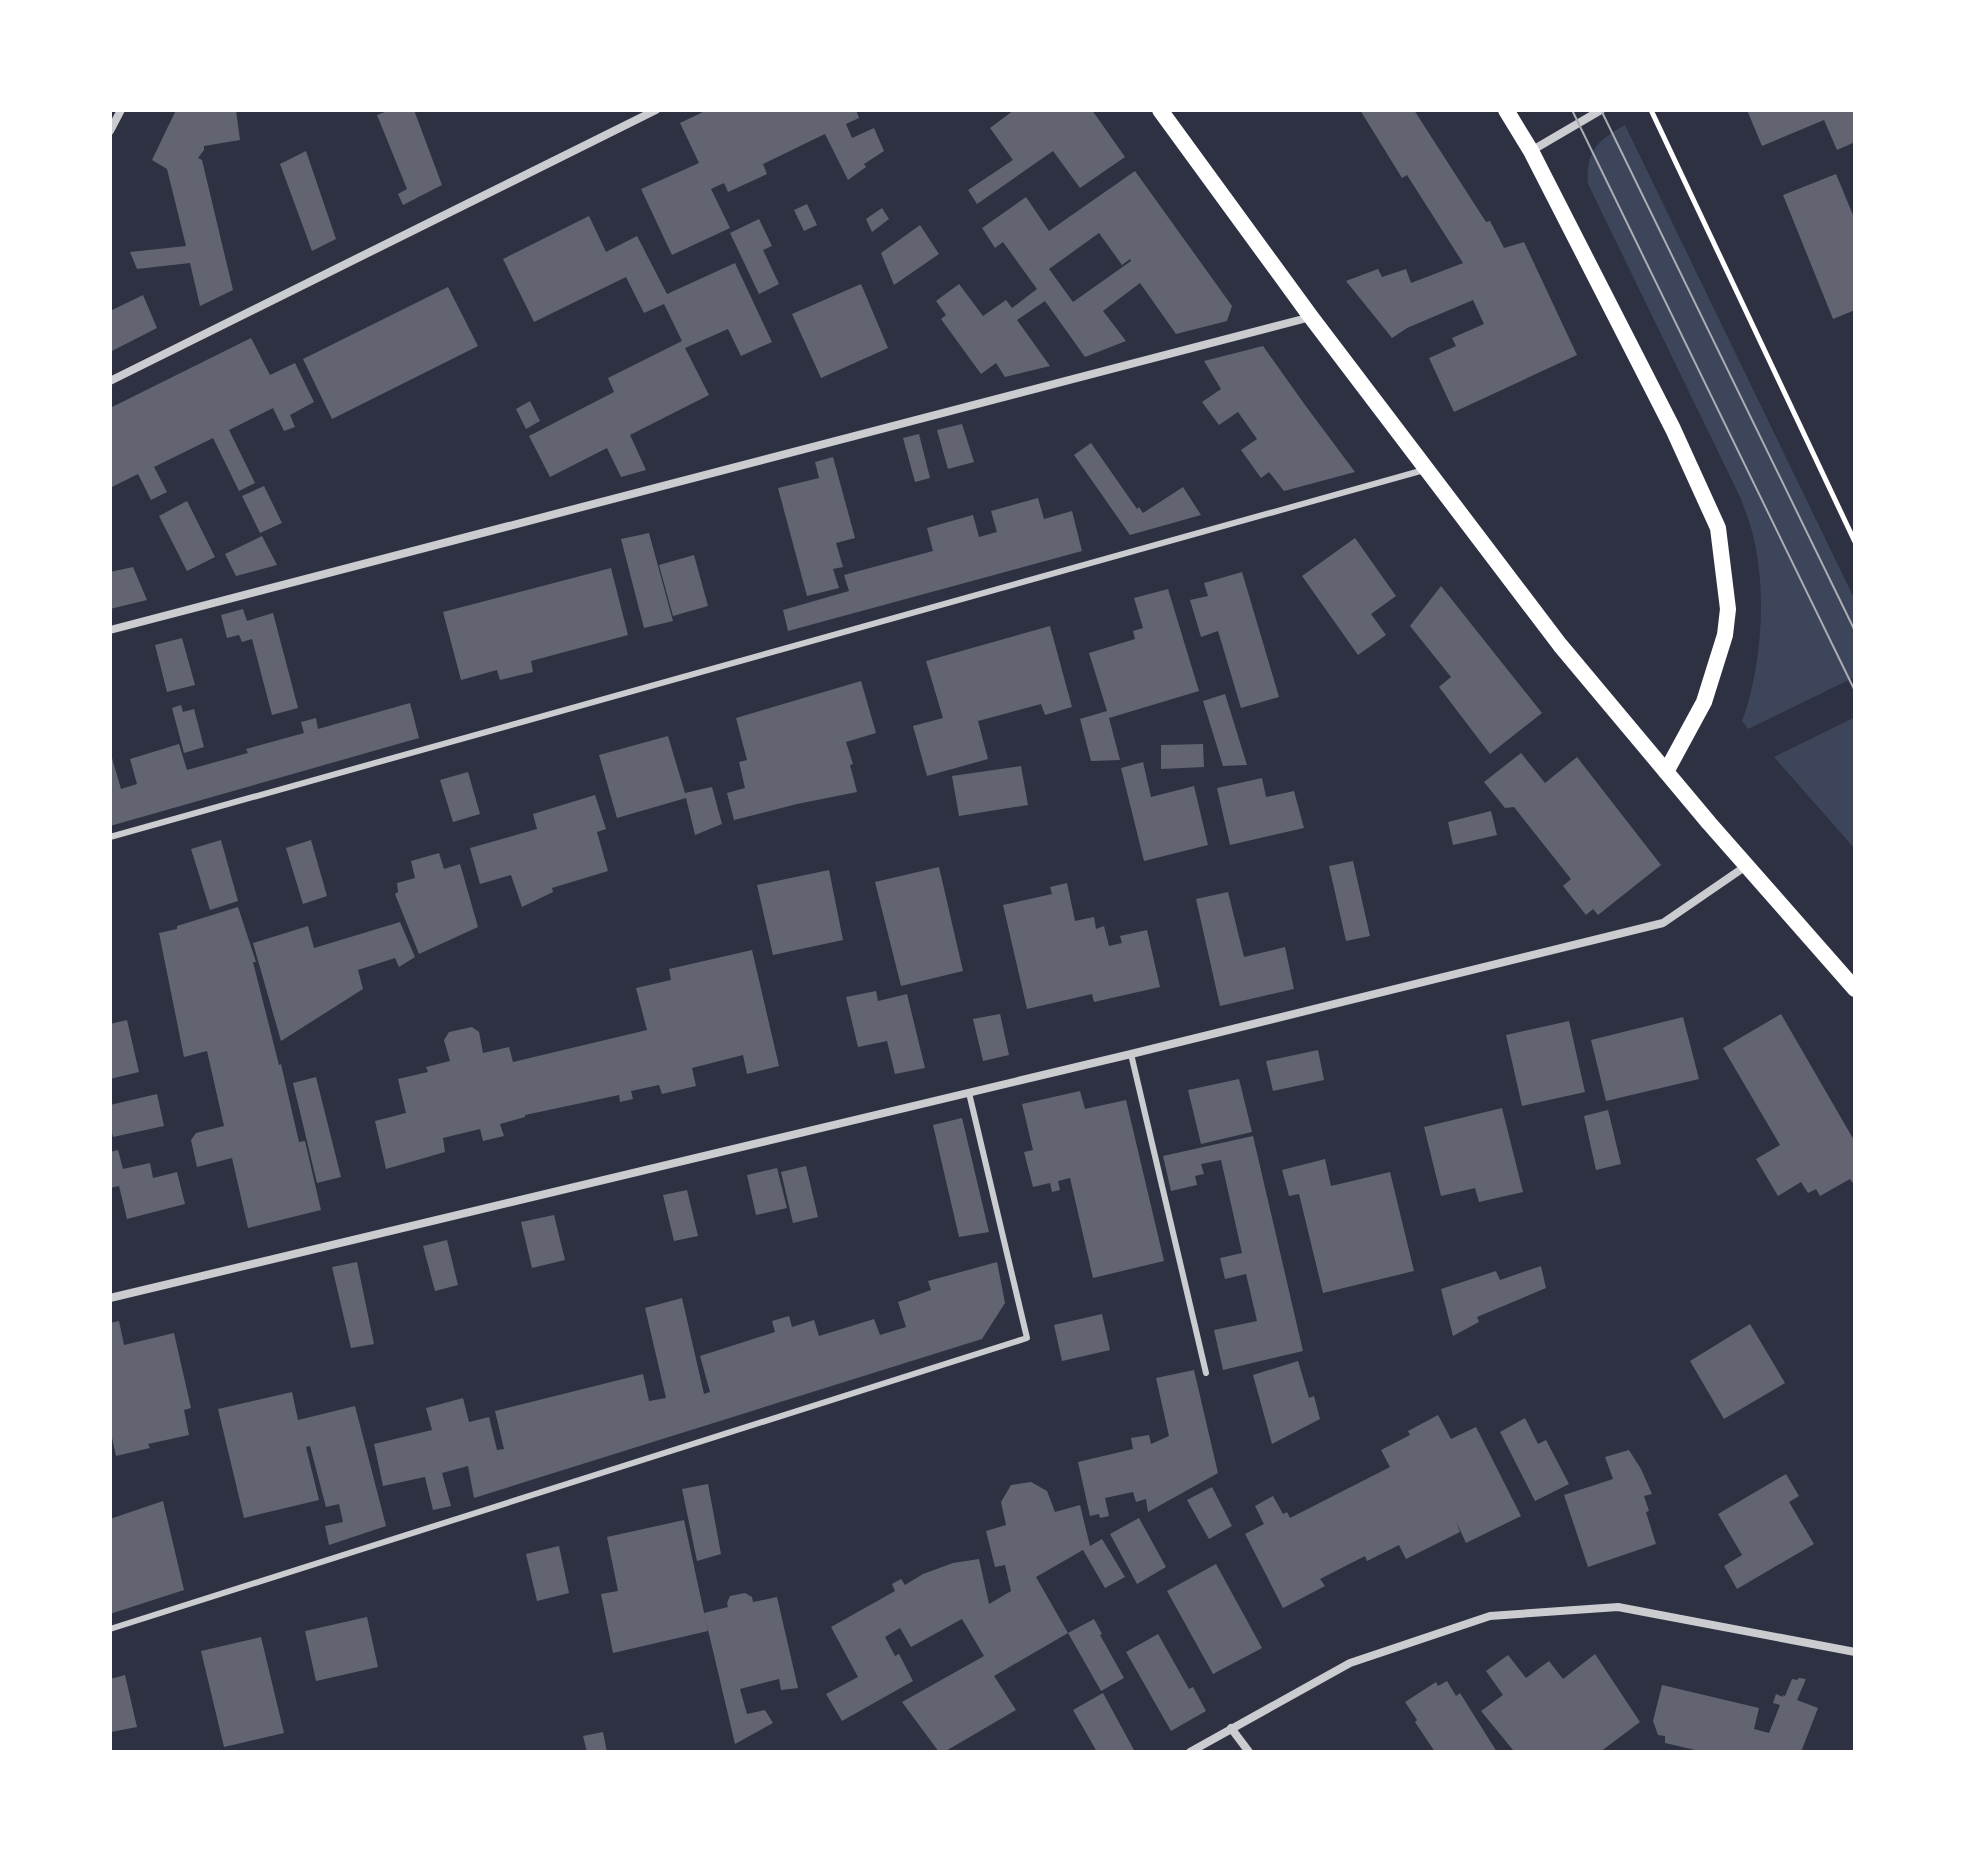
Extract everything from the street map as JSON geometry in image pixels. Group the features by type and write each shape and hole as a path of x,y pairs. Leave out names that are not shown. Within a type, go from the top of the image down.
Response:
{"main road":[{"path":"1160,110 1311,317 1560,645 1746,866 1855,989"},
{"path":"1506,110 1531,151 1673,429 1718,528 1728,609 1725,635 1704,702 1666,772"}],"street":[{"path":"110,131 121,110"},
{"path":"110,381 656,110"},
{"path":"1531,151 1601,110"},
{"path":"110,630 1311,317"},
{"path":"110,1298 1131,1054 1663,923 1746,866"},
{"path":"1190,1752 1350,1663 1490,1616 1618,1607 1855,1652"},
{"path":"1231,1728 1249,1752"}],"lane":[{"path":"110,837 1425,469"},
{"path":"1131,1054 1206,1373"},
{"path":"110,1629 1027,1338 969,1093"}],"path":[{"path":"1651,110 1855,542"}],"shaded area":[{"path":"1625,125 1855,600 1855,677 1748,729 1742,721 1758,653 1761,604 1752,530 1741,499 1588,184 1589,163 1595,148"},
{"path":"1855,717 1855,849 1774,757"}],"building":[{"path":"176,110 236,110 240,140 204,146 198,158 202,160 233,290 200,306 190,263 137,269 130,252 186,246 167,169 152,160"},
{"path":"390,110 414,110 442,185 403,205 398,194 407,189 377,115"},
{"path":"707,110 856,110 859,118 846,124 852,138 874,128 884,151 864,164 866,167 848,180 825,134 763,164 767,174 728,192 724,183 711,189 730,228 672,255 641,189 699,163 680,123"},
{"path":"1014,110 1092,110 1125,157 1080,188 1053,151 977,204 968,190 1013,160 990,128"},
{"path":"1360,110 1414,110 1486,222 1490,221 1504,248 1524,242 1577,355 1454,412 1429,358 1456,346 1452,338 1484,324 1473,300 1407,328 1392,338 1346,281 1378,269 1382,277 1406,269 1411,283 1463,263 1407,175 1402,178"},
{"path":"1747,110 1855,110 1855,142 1837,150 1824,120 1762,146"},
{"path":"306,151 336,239 312,251 280,164"},
{"path":"1135,171 1232,306 1227,321 1176,334 1140,283 1103,311 1126,341 1085,357 1045,301 1017,320 1050,366 1005,377 996,363 981,374 941,319 946,315 936,301 959,284 983,316 1006,300 1012,308 1037,289 1003,242 995,248 982,228 1026,197 1049,231","holes":["1099,233 1122,265 1130,259 1073,302 1049,269"]},
{"path":"1836,174 1855,220 1855,310 1833,319 1783,195"},
{"path":"807,204 817,225 804,231 794,210"},
{"path":"882,208 889,219 872,232 866,219"},
{"path":"589,216 606,252 637,236 667,294 735,263 772,342 741,356 728,329 685,348 709,395 630,435 646,470 621,477 607,448 550,477 529,436 614,392 608,378 682,341 664,304 644,313 626,277 534,322 503,259"},
{"path":"759,219 772,246 763,250 779,284 759,294 730,233"},
{"path":"920,225 939,254 894,285 881,253"},
{"path":"861,284 888,348 821,378 792,314"},
{"path":"448,287 478,346 332,419 303,359"},
{"path":"143,295 157,328 110,352 110,311"},
{"path":"251,338 270,375 295,363 314,402 290,415 295,427 284,431 273,408 229,430 255,483 239,491 213,438 154,467 167,492 151,500 138,474 110,488 110,408"},
{"path":"1263,346 1355,472 1284,491 1269,472 1261,478 1241,450 1257,439 1238,412 1219,425 1202,402 1221,389 1204,361"},
{"path":"530,401 540,421 526,429 516,409"},
{"path":"962,424 974,462 948,469 937,430"},
{"path":"919,434 930,478 915,482 903,438"},
{"path":"1091,443 1137,509 1139,507 1143,513 1183,487 1201,515 1130,535 1074,455"},
{"path":"833,457 855,538 836,543 843,567 833,569 839,588 807,596 778,488 819,478 815,462"},
{"path":"264,486 282,523 260,533 242,496"},
{"path":"1038,498 1044,519 1072,511 1082,551 788,631 783,610 849,591 844,575 933,551 927,528 973,515 979,537 997,532 991,511"},
{"path":"187,501 215,557 187,571 159,516"},
{"path":"649,533 673,621 644,628 621,539"},
{"path":"262,536 277,565 236,576 225,554"},
{"path":"1355,538 1396,596 1371,614 1386,635 1358,655 1302,576"},
{"path":"694,555 708,606 673,616 659,565"},
{"path":"133,567 147,600 110,609 110,572"},
{"path":"611,568 628,635 531,661 533,672 500,680 497,670 461,680 443,612"},
{"path":"1242,572 1279,697 1241,708 1218,631 1201,637 1190,600 1208,596 1204,583"},
{"path":"1441,586 1542,713 1490,754 1439,687 1451,677 1410,626"},
{"path":"1168,589 1199,691 1109,718 1120,760 1091,761 1080,719 1107,711 1089,653 1135,639 1133,631 1143,628 1134,598"},
{"path":"243,609 247,621 273,613 298,708 272,715 252,639 242,642 239,635 227,638 221,615"},
{"path":"1050,626 1072,707 1045,715 1041,704 978,721 988,759 927,776 913,726 943,718 926,661"},
{"path":"182,638 195,685 167,692 155,645"},
{"path":"861,681 876,733 846,742 857,792 734,820 727,793 745,788 739,762 747,760 736,718"},
{"path":"1225,694 1247,765 1223,766 1203,701"},
{"path":"410,703 419,738 110,826 110,751 121,789 137,784 130,759 179,744 187,770 304,733 301,722 316,718 318,729"},
{"path":"181,705 183,712 194,709 204,747 184,753 172,708"},
{"path":"668,736 685,793 712,787 722,824 695,835 686,798 617,818 599,755"},
{"path":"1203,744 1204,767 1161,769 1161,745"},
{"path":"1521,753 1545,783 1577,757 1661,865 1598,915 1593,909 1586,915 1563,886 1571,879 1514,807 1505,808 1484,782"},
{"path":"1143,762 1151,797 1194,786 1208,845 1144,861 1121,768"},
{"path":"1021,766 1028,805 959,816 952,776"},
{"path":"468,772 480,814 453,822 440,780"},
{"path":"1262,778 1266,797 1294,791 1304,828 1230,845 1217,788"},
{"path":"595,795 606,829 597,832 608,871 552,888 553,892 522,907 511,875 480,884 470,848 537,829 533,814"},
{"path":"1491,811 1497,835 1453,845 1448,822"},
{"path":"221,840 238,901 210,910 191,849"},
{"path":"311,840 327,896 303,904 286,848"},
{"path":"439,853 444,869 460,864 478,927 419,954 395,894 398,892 397,883 415,878 411,861"},
{"path":"1353,861 1370,936 1346,941 1329,866"},
{"path":"939,867 963,971 901,986 875,882"},
{"path":"829,870 843,940 773,955 757,885"},
{"path":"1067,883 1075,921 1094,917 1096,929 1104,926 1109,946 1122,943 1120,936 1147,930 1160,987 1094,1002 1092,994 1027,1009 1003,905 1052,894 1050,887"},
{"path":"1228,892 1244,957 1285,947 1294,989 1220,1006 1196,899"},
{"path":"238,907 256,962 253,962 299,1142 305,1141 321,1210 248,1228 232,1158 197,1167 191,1140 196,1133 224,1126 207,1051 184,1057 159,933"},
{"path":"400,922 415,957 399,967 395,958 358,970 363,989 281,1041 253,943 308,926 314,948"},
{"path":"752,950 779,1066 747,1074 743,1055 692,1068 696,1086 662,1094 659,1085 631,1091 633,1099 620,1102 619,1095 525,1115 500,1124 504,1136 483,1141 480,1129 443,1138 445,1152 386,1169 375,1121 406,1113 398,1079 428,1072 426,1067 450,1061 444,1040 449,1032 472,1027 479,1032 483,1053 509,1047 513,1062 647,1030 636,988 671,980 669,969"},
{"path":"876,991 878,1001 907,994 925,1068 895,1074 887,1041 858,1047 846,997"},
{"path":"1000,1014 1009,1055 983,1061 973,1019"},
{"path":"1781,1014 1855,1142 1855,1186 1850,1179 1820,1196 1816,1189 1808,1193 1801,1182 1778,1196 1756,1159 1780,1145 1723,1048"},
{"path":"1683,1017 1699,1079 1606,1101 1591,1040"},
{"path":"127,1020 139,1072 110,1079 110,1024"},
{"path":"1569,1021 1585,1092 1522,1106 1506,1035"},
{"path":"1318,1050 1324,1080 1273,1091 1266,1061"},
{"path":"316,1077 341,1177 317,1183 293,1083"},
{"path":"1239,1079 1252,1132 1201,1144 1188,1090"},
{"path":"1080,1091 1085,1109 1126,1100 1164,1261 1093,1278 1070,1178 1058,1181 1060,1190 1052,1192 1050,1183 1033,1187 1024,1152 1033,1150 1022,1104"},
{"path":"157,1094 164,1126 113,1137 110,1105"},
{"path":"1502,1108 1523,1192 1479,1202 1475,1188 1441,1196 1424,1127"},
{"path":"1608,1110 1621,1164 1596,1170 1584,1116"},
{"path":"962,1118 989,1232 959,1237 933,1125"},
{"path":"1253,1136 1303,1351 1223,1370 1214,1330 1257,1321 1246,1274 1225,1279 1220,1258 1242,1253 1221,1160 1201,1164 1204,1174 1195,1176 1197,1185 1171,1191 1163,1156"},
{"path":"118,1150 123,1169 150,1163 153,1178 177,1172 185,1204 127,1219 119,1186 110,1188 110,1152"},
{"path":"1325,1159 1331,1186 1390,1172 1414,1271 1323,1293 1299,1194 1289,1196 1282,1170"},
{"path":"806,1166 818,1217 793,1223 781,1172"},
{"path":"777,1168 787,1208 756,1215 747,1175"},
{"path":"687,1190 698,1236 674,1241 663,1195"},
{"path":"554,1215 565,1260 532,1268 521,1222"},
{"path":"447,1240 458,1285 435,1291 423,1246"},
{"path":"357,1262 374,1344 351,1348 332,1267"},
{"path":"997,1262 1005,1303 982,1339 474,1498 468,1466 442,1473 451,1506 433,1510 425,1477 383,1486 374,1444 432,1430 426,1408 463,1398 469,1422 489,1417 497,1450 504,1449 495,1411 643,1374 649,1401 666,1398 645,1308 682,1298 704,1394 710,1392 700,1356 775,1332 772,1321 789,1316 792,1327 814,1320 819,1336 874,1319 880,1335 906,1327 898,1302 931,1290 928,1281"},
{"path":"1541,1266 1546,1288 1477,1317 1479,1322 1453,1336 1441,1289 1496,1271 1500,1280"},
{"path":"1102,1314 1110,1350 1062,1361 1054,1325"},
{"path":"119,1321 124,1345 174,1333 191,1408 184,1410 189,1435 148,1444 150,1448 116,1456 110,1429 110,1323"},
{"path":"1750,1324 1785,1383 1724,1419 1690,1361"},
{"path":"1298,1361 1309,1398 1314,1396 1320,1419 1272,1444 1253,1375"},
{"path":"1194,1370 1218,1473 1148,1512 1146,1499 1136,1502 1133,1492 1105,1498 1109,1516 1090,1516 1078,1462 1133,1449 1131,1438 1149,1435 1151,1444 1169,1436 1156,1378"},
{"path":"292,1392 298,1420 355,1406 386,1526 329,1545 325,1526 343,1522 339,1504 326,1507 310,1446 306,1447 319,1500 244,1518 218,1409"},
{"path":"1438,1415 1451,1439 1476,1427 1521,1516 1466,1543 1456,1521 1460,1532 1406,1559 1399,1545 1367,1561 1365,1556 1320,1579 1325,1586 1283,1608 1245,1534 1264,1524 1255,1506 1273,1496 1283,1514 1287,1512 1290,1518 1390,1467 1381,1450"},
{"path":"1525,1418 1538,1444 1546,1440 1569,1484 1535,1501 1500,1432"},
{"path":"1629,1450 1652,1494 1644,1496 1656,1544 1588,1567 1564,1495 1613,1479 1605,1457"},
{"path":"1786,1474 1799,1496 1789,1502 1814,1544 1737,1589 1724,1566 1742,1555 1718,1514"},
{"path":"1031,1482 1047,1491 1055,1512 1080,1505 1090,1546 1102,1539 1125,1577 1105,1588 1083,1550 1036,1577 1068,1633 994,1676 1016,1710 944,1752 939,1752 902,1702 984,1656 962,1619 911,1647 900,1628 885,1637 895,1656 899,1654 913,1681 842,1721 826,1694 858,1677 831,1627 895,1591 892,1584 901,1579 905,1585 923,1574 953,1563 979,1559 989,1604 1011,1591 1005,1565 995,1567 986,1531 1006,1525 1001,1502 1011,1485"},
{"path":"708,1484 721,1554 697,1561 682,1489"},
{"path":"1212,1487 1232,1526 1209,1539 1187,1500"},
{"path":"163,1501 184,1590 110,1614 110,1519"},
{"path":"1139,1518 1166,1567 1137,1584 1110,1534"},
{"path":"684,1520 708,1631 613,1653 601,1594 618,1591 607,1537"},
{"path":"559,1546 569,1593 537,1601 526,1554"},
{"path":"1216,1564 1262,1648 1213,1674 1167,1591"},
{"path":"745,1593 752,1597 753,1602 777,1597 798,1688 781,1690 779,1679 740,1689 747,1714 765,1710 773,1723 735,1744 704,1613 728,1607 730,1596"},
{"path":"367,1617 378,1667 316,1681 305,1631"},
{"path":"1094,1619 1124,1678 1101,1691 1068,1633"},
{"path":"1158,1634 1189,1689 1193,1687 1206,1711 1171,1731 1126,1652"},
{"path":"261,1637 284,1733 224,1747 201,1651"},
{"path":"1595,1654 1640,1722 1600,1752 1508,1752 1513,1750 1481,1711 1503,1695 1486,1671 1508,1655 1526,1678 1549,1661 1563,1679"},
{"path":"125,1675 137,1727 111,1732 110,1679"},
{"path":"1792,1679 1806,1679 1797,1700 1818,1708 1801,1752 1704,1752 1665,1743 1665,1736 1658,1735 1653,1721 1662,1685 1759,1708 1754,1729 1769,1733 1780,1705 1773,1703 1776,1694 1785,1696"},
{"path":"1447,1681 1456,1696 1460,1693 1497,1752 1435,1752 1405,1702 1436,1682 1438,1686"},
{"path":"1103,1693 1135,1752 1097,1752 1073,1710"},
{"path":"603,1732 607,1752 587,1752 583,1736"}],"tram line":[{"path":"1572,110 1855,691"},
{"path":"1601,110 1855,631"}]}
